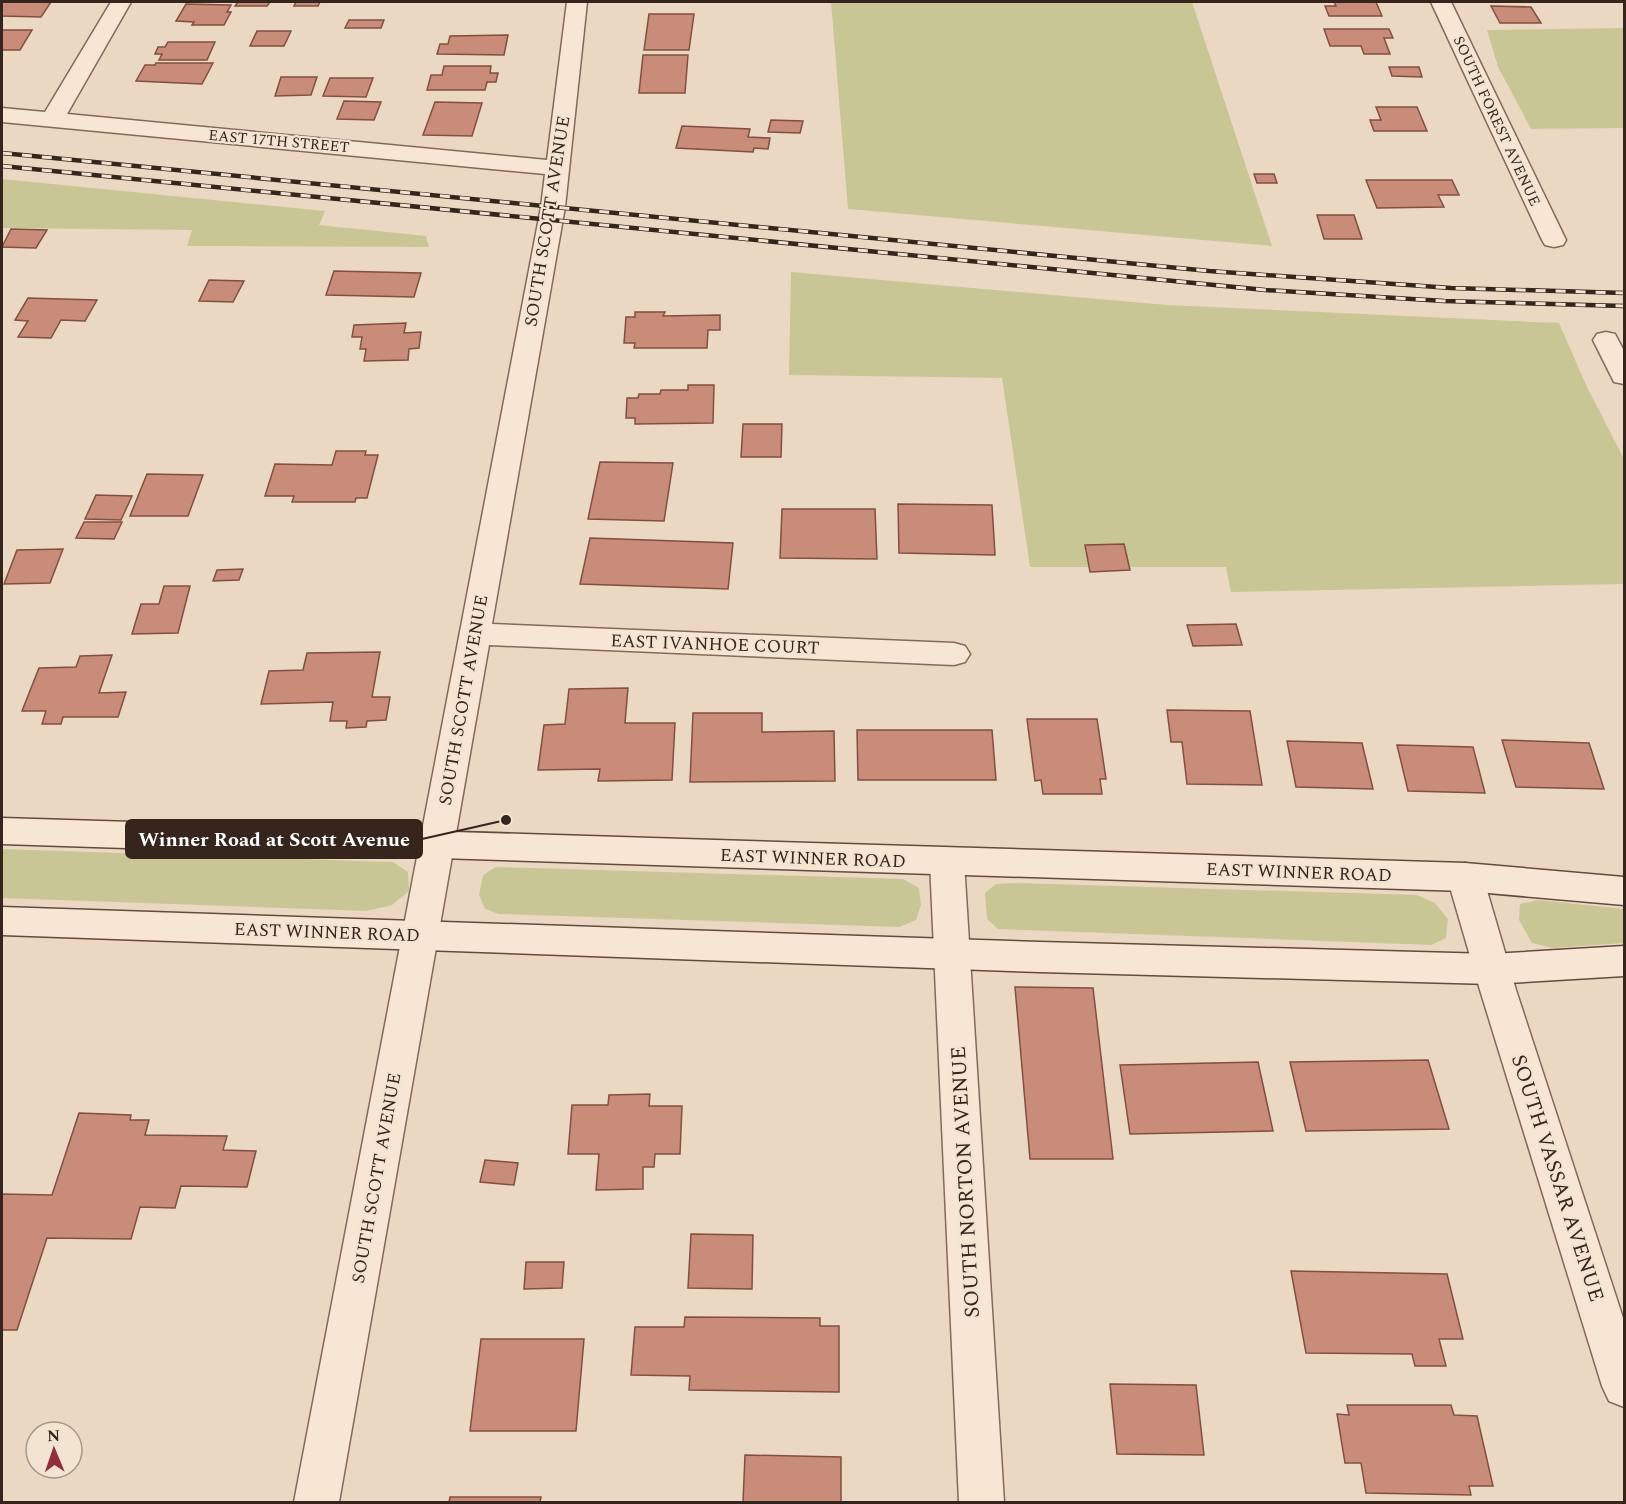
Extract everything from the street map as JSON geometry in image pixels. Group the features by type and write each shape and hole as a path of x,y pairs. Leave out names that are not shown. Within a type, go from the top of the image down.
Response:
{"street":[{"path":"52,120 121,2"},
{"name":"SOUTH SCOTT AVENUE","path":"317,1503 553,207 577,2"},
{"name":"SOUTH FOREST AVENUE","path":"1441,2 1554,240"},
{"name":"EAST 17TH STREET","path":"2,115 557,168"},
{"path":"1606,340 1624,376"},
{"name":"EAST IVANHOE COURT","path":"475,634 954,654"},
{"name":"EAST WINNER ROAD","path":"2,831 1465,877 1624,891"},
{"name":"SOUTH NORTON AVENUE","path":"947,862 982,1503"},
{"name":"SOUTH VASSAR AVENUE","path":"1465,877 1491,969 1624,1386"},
{"name":"EAST WINNER ROAD","path":"2,921 952,954 1491,969 1624,961"}],"shaded area":[{"path":"831,2 1192,2 1272,246 848,209"},
{"path":"1624,28 1624,128 1531,129 1498,67 1487,30"},
{"path":"2,179 325,211 319,225 426,236 429,247 187,246 192,230 2,228"},
{"path":"791,272 1167,305 1559,323 1586,385 1624,459 1624,584 1231,592 1226,567 1030,567 1002,378 789,375"},
{"path":"2,849 393,862 408,872 409,891 392,905 366,911 2,898"},
{"path":"496,867 903,879 919,888 921,905 916,920 899,927 499,914 485,909 479,895 483,875"},
{"path":"996,884 1417,895 1435,903 1448,919 1446,938 1431,945 998,929 987,919 985,893"},
{"path":"1538,900 1624,909 1624,943 1553,948 1532,943 1519,920 1520,904"}],"building":[{"path":"2,2 51,2 41,17 2,16"},
{"path":"238,2 270,2 267,6 235,6"},
{"path":"296,2 320,2 318,6 294,6"},
{"path":"1334,2 1376,2 1382,16 1329,16 1325,6 1336,6"},
{"path":"186,4 231,5 227,12 231,12 224,25 192,25 194,22 176,21"},
{"path":"1491,6 1531,7 1541,23 1500,23"},
{"path":"649,14 694,14 689,50 644,50"},
{"path":"349,20 384,20 381,28 345,28"},
{"path":"1324,29 1389,29 1393,38 1384,38 1390,54 1364,54 1361,46 1330,46"},
{"path":"2,30 32,30 20,50 2,50"},
{"path":"257,31 291,31 284,46 250,46"},
{"path":"508,35 504,55 437,54 440,44 448,44 450,36"},
{"path":"168,42 215,42 207,60 159,60 162,54 155,54 158,47 165,47"},
{"path":"643,55 688,55 685,93 639,93"},
{"path":"213,63 202,84 136,81 145,65"},
{"path":"444,66 491,66 490,73 498,73 496,82 487,82 485,90 427,90 431,75 442,75"},
{"path":"1389,67 1419,67 1422,77 1392,76"},
{"path":"281,77 317,77 311,95 275,96"},
{"path":"330,78 373,78 366,97 323,96"},
{"path":"344,101 381,102 374,120 337,119"},
{"path":"435,102 482,103 472,136 423,135"},
{"path":"1376,107 1417,107 1427,131 1374,131 1370,120 1381,120"},
{"path":"771,120 803,121 800,133 768,132"},
{"path":"682,126 750,129 748,137 770,138 768,149 754,148 753,152 676,148"},
{"path":"1254,174 1274,174 1277,183 1257,183"},
{"path":"1366,180 1452,180 1459,195 1438,195 1444,207 1377,208"},
{"path":"1317,215 1354,215 1362,239 1324,239"},
{"path":"11,229 47,230 36,248 2,247"},
{"path":"334,271 421,273 414,297 326,295"},
{"path":"209,280 244,281 233,302 199,301"},
{"path":"28,298 97,300 85,321 61,320 51,338 18,337 28,321 15,320"},
{"path":"635,312 665,312 663,316 720,315 720,330 708,330 707,348 634,348 635,343 624,343 626,317 635,317"},
{"path":"406,323 404,333 421,332 419,348 409,349 408,360 364,361 366,349 360,349 362,337 352,337 354,325"},
{"path":"688,385 714,385 713,423 635,424 635,418 626,418 627,398 638,398 639,394 660,394 661,390 688,390"},
{"path":"743,424 782,424 781,457 741,457"},
{"path":"336,451 366,451 365,455 378,455 367,498 356,498 355,502 292,502 294,496 265,496 275,464 332,465"},
{"path":"600,462 673,463 664,521 588,519"},
{"path":"147,474 203,475 188,516 130,516"},
{"path":"96,495 132,496 121,520 85,519"},
{"path":"898,504 992,505 995,555 899,553"},
{"path":"782,509 875,509 877,559 780,558"},
{"path":"84,522 122,522 114,539 76,538"},
{"path":"590,538 733,543 728,589 580,584"},
{"path":"1124,544 1130,570 1090,572 1085,545"},
{"path":"63,549 50,583 4,584 17,550"},
{"path":"243,569 239,580 213,581 217,570"},
{"path":"164,586 190,586 178,633 132,634 141,604 159,604"},
{"path":"1236,624 1242,645 1193,646 1187,625"},
{"path":"380,652 372,697 390,697 386,720 367,721 366,727 346,728 347,721 330,721 333,702 261,704 269,671 303,670 307,653"},
{"path":"112,655 99,693 126,692 118,717 63,717 61,724 42,724 46,711 22,711 39,668 76,667 80,656"},
{"path":"628,688 625,723 675,723 672,780 598,781 600,769 538,770 544,725 565,724 569,689"},
{"path":"1167,710 1250,711 1262,785 1187,784 1182,742 1171,742"},
{"path":"693,713 762,713 762,732 834,731 835,781 690,782"},
{"path":"1027,719 1097,719 1106,779 1100,779 1102,794 1043,794 1041,780 1035,781"},
{"path":"857,730 992,730 996,780 858,780"},
{"path":"1502,740 1589,743 1604,789 1516,787"},
{"path":"1287,741 1362,743 1373,789 1296,787"},
{"path":"1397,745 1473,747 1485,793 1408,791"},
{"path":"1015,987 1093,988 1113,1159 1030,1159"},
{"path":"1428,1060 1449,1129 1306,1131 1290,1062"},
{"path":"1258,1062 1273,1131 1130,1134 1120,1065"},
{"path":"650,1094 649,1106 682,1106 680,1154 655,1154 654,1167 643,1167 643,1189 596,1190 599,1154 568,1154 572,1105 608,1105 609,1095"},
{"path":"79,1113 131,1115 130,1120 149,1120 145,1135 227,1136 223,1150 256,1151 247,1187 181,1186 175,1208 140,1207 131,1239 47,1238 17,1330 2,1330 2,1194 52,1195"},
{"path":"485,1160 518,1163 514,1185 480,1182"},
{"path":"691,1234 753,1235 752,1289 688,1288"},
{"path":"526,1262 564,1262 562,1288 524,1289"},
{"path":"1291,1271 1447,1274 1463,1339 1439,1339 1446,1366 1415,1366 1412,1354 1306,1353"},
{"path":"685,1317 820,1318 820,1326 839,1326 839,1392 689,1390 690,1376 631,1375 635,1327 684,1327"},
{"path":"481,1339 584,1339 576,1431 470,1431"},
{"path":"1110,1384 1196,1385 1204,1455 1117,1454"},
{"path":"1347,1405 1451,1405 1454,1415 1477,1416 1493,1486 1469,1486 1471,1495 1366,1493 1361,1463 1345,1463 1337,1414 1349,1415"},
{"path":"745,1455 841,1457 841,1502 743,1502"},
{"path":"450,1497 541,1497 540,1502 449,1502"}],"railway":[{"path":"2,153 1209,271 1451,288 1624,293"},
{"path":"2,166 1265,290 1444,301 1624,306"}],"place":[{"name":"Winner Road at Scott Avenue","path":"506,820"}]}
